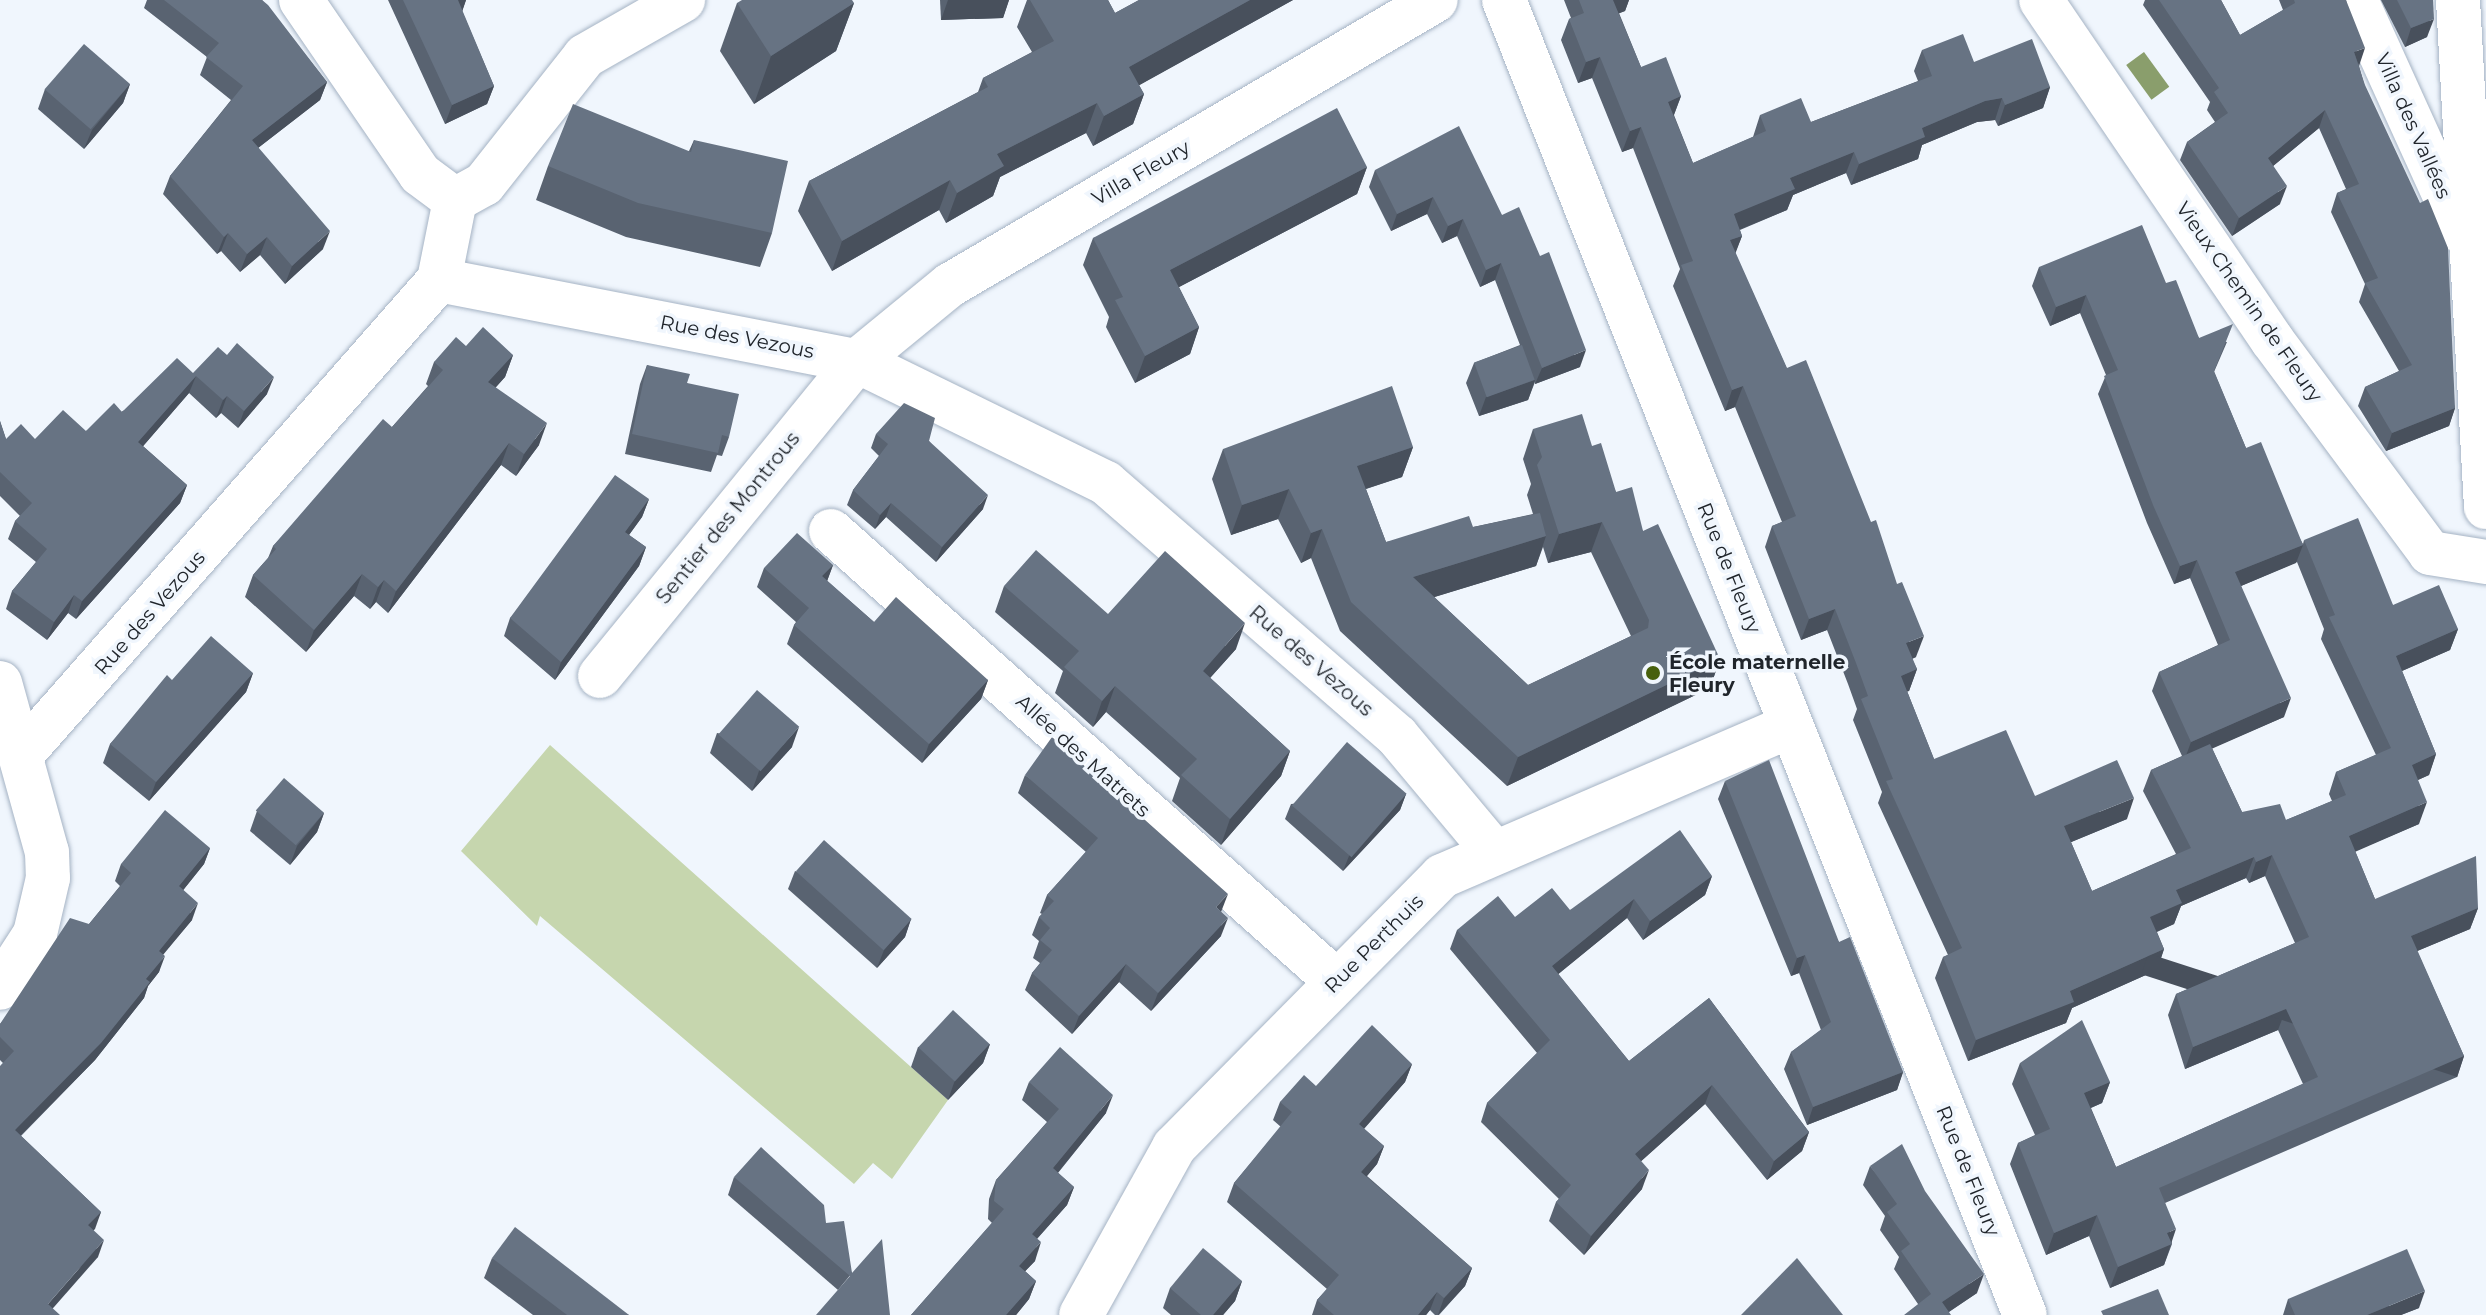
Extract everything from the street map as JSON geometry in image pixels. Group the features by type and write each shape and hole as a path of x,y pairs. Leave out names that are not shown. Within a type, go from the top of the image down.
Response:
{"street":[{"path":"301,0 420,174 455,200"},
{"path":"439,280 455,200 484,184 585,56 683,0"},
{"name":"Villa Fleury","path":"857,361 950,285 1436,0"},
{"name":"Rue de Fleury","path":"1504,0 2025,1315"},
{"name":"Vieux Chemin de Fleury","path":"2041,0 2272,340 2430,553 2486,562"},
{"name":"Villa des Vallées","path":"2356,0 2471,252"},
{"path":"2458,0 2486,507"},
{"name":"Rue des Vezous","path":"21,755 439,280 857,361 1106,483 1397,736 1494,852"},
{"name":"Sentier des Montrous","path":"600,676 857,361"},
{"name":"Allée des Matrets","path":"831,531 1336,981"},
{"path":"0,683 47,852 48,878 35,934 0,988"},
{"name":"Rue Perthuis","path":"1081,1315 1174,1147 1442,876 1791,726"}],"shaded area":[{"path":"2144,52 2169,87 2151,100 2126,65"},
{"path":"550,745 948,1100 892,1179 873,1163 854,1184 540,916 537,926 461,851"}],"building":[{"path":"164,0 262,0 327,82 252,140 330,231 292,266 267,237 247,254 228,233 224,237 170,176 243,86 206,57 219,43"},
{"path":"403,0 458,0 494,86 452,105"},
{"path":"742,0 852,0 854,3 771,56 737,3"},
{"path":"1030,0 1108,0 1115,13 1139,0 1250,0 1129,67 1144,94 1104,116 1097,103 997,154 1004,166 957,193 950,180 842,241 809,181 988,87 983,78 1054,41"},
{"path":"1579,0 1613,0 1641,67 1666,57 1681,96 1668,102 1693,163 1766,131 1760,115 1801,98 1811,122 1932,76 1922,50 1963,34 1974,62 2032,39 2050,87 2005,105 2002,98 1985,101 1922,128 1925,137 1859,164 1854,152 1790,178 1795,189 1734,214 1742,236 1730,240 1787,368 1806,360 1871,522 1876,520 1897,584 1902,582 1924,636 1906,643 1917,669 1901,676 1934,759 2006,730 2035,796 2117,760 2134,798 2064,826 2092,891 2191,848 2151,770 2210,744 2242,812 2280,804 2286,820 2346,795 2336,772 2391,748 2329,617 2335,615 2304,540 2358,518 2393,605 2439,585 2458,629 2396,656 2436,754 2412,765 2427,802 2349,836 2375,899 2476,856 2478,908 2411,936 2464,1056 2159,1188 2176,1229 2167,1233 2172,1244 2118,1267 2097,1215 2054,1233 2018,1143 2050,1129 2020,1063 2082,1020 2110,1082 2084,1093 2116,1167 2318,1077 2286,1009 2193,1047 2176,994 2309,937 2272,855 2256,862 2254,857 2176,890 2182,903 2150,917 2164,949 2070,991 2074,1002 1976,1040 1943,957 1962,948 1886,781 1893,779 1861,699 1868,696 1856,663 1835,609 1809,619 1772,526 1796,516 1743,386 1732,390 1681,265 1693,261 1641,127 1630,131 1600,57 1586,62 1569,19 1584,13"},
{"path":"2159,0 2221,0 2240,35 2295,3 2294,0 2346,0 2365,48 2354,52 2365,85 2420,203 2428,199 2448,248 2455,408 2392,433 2365,387 2412,365 2365,283 2378,278 2337,193 2359,184 2325,110 2268,158 2287,186 2239,218 2187,142 2228,113 2214,92 2219,88"},
{"path":"2397,0 2433,0 2434,19 2411,28"},
{"path":"84,44 130,84 91,129 45,89"},
{"path":"573,104 691,152 694,140 788,161 772,233 638,203 548,166"},
{"path":"1337,108 1367,167 1170,270 1199,327 1145,356 1115,300 1123,297 1093,238"},
{"path":"1459,126 1502,215 1519,207 1540,256 1549,252 1586,350 1542,368 1501,263 1486,270 1463,219 1448,226 1433,197 1397,214 1375,170"},
{"path":"2142,225 2166,283 2176,280 2199,338 2233,324 2214,371 2246,448 2261,442 2303,545 2235,572 2291,698 2191,742 2159,672 2230,640 2197,560 2180,566 2153,505 2104,376 2118,370 2086,295 2056,307 2039,267"},
{"path":"483,327 513,355 488,382 547,423 524,454 509,443 396,591 384,580 378,587 362,574 314,630 253,575 276,549 273,546 383,419 392,427 443,370 434,362 456,337 466,346"},
{"path":"237,343 274,377 244,411 227,396 223,400 196,376 138,442 187,485 82,601 74,595 54,622 12,591 47,549 15,521 32,503 0,472 0,421 6,439 21,424 35,439 63,410 86,431 114,403 122,412 177,358 193,373 218,347 227,355"},
{"path":"1522,345 1535,380 1487,397 1474,362"},
{"path":"647,365 690,374 687,383 739,394 729,437 722,435 718,453 632,434"},
{"path":"1392,386 1413,447 1357,466 1386,542 1469,516 1473,527 1540,513 1546,536 1413,577 1528,685 1648,628 1649,620 1602,522 1559,534 1537,465 1542,457 1533,429 1582,414 1592,446 1601,443 1616,492 1632,487 1643,531 1658,524 1720,659 1518,757 1351,602 1322,529 1311,533 1289,489 1242,505 1223,449"},
{"path":"904,403 935,418 929,441 988,495 942,547 891,503 880,515 853,490 888,444 876,434"},
{"path":"615,475 649,499 625,532 646,547 561,662 510,618"},
{"path":"797,533 833,565 822,576 874,622 896,597 988,680 929,744 794,625 809,608 764,568"},
{"path":"1036,550 1108,614 1165,551 1245,623 1203,671 1290,751 1230,819 1181,775 1197,759 1115,686 1102,701 1064,667 1079,651 1004,586"},
{"path":"211,636 253,673 156,782 110,744 167,675 172,680"},
{"path":"757,690 799,727 761,771 718,735"},
{"path":"1052,737 1228,894 1216,907 1228,918 1158,993 1126,964 1079,1016 1032,973 1052,950 1040,940 1050,928 1039,917 1054,901 1047,895 1098,838 1025,775"},
{"path":"1347,742 1407,794 1352,857 1292,805"},
{"path":"1769,760 1839,942 1850,937 1903,1072 1813,1107 1791,1052 1831,1022 1805,955 1797,958 1725,781"},
{"path":"284,778 324,813 296,845 256,810"},
{"path":"165,810 210,848 179,886 198,903 159,951 165,956 146,979 150,982 101,1043 15,1130 101,1212 88,1225 104,1240 48,1304 60,1315 0,1315 0,1066 14,1051 0,1037 0,1024 70,918 89,924 131,873 121,864"},
{"path":"1680,830 1712,876 1650,921 1634,899 1552,966 1629,1061 1709,998 1809,1132 1774,1161 1712,1085 1635,1154 1649,1170 1591,1236 1556,1202 1571,1185 1487,1103 1550,1040 1457,930 1498,896 1515,917 1552,888 1570,910"},
{"path":"824,840 912,919 884,950 796,871"},
{"path":"953,1010 990,1044 955,1081 918,1047"},
{"path":"1372,1025 1412,1064 1359,1124 1384,1146 1361,1172 1472,1268 1444,1298 1437,1292 1418,1315 1334,1315 1317,1300 1339,1275 1234,1183 1292,1112 1280,1102 1304,1075 1316,1086"},
{"path":"1060,1047 1113,1095 1053,1168 1074,1187 1032,1234 1041,1242 1019,1266 1036,1281 1006,1315 911,1315 1004,1209 994,1201 996,1180 1059,1109 1029,1082"},
{"path":"1902,1144 1925,1191 1984,1274 1942,1302 1951,1315 1904,1315 1931,1294 1901,1251 1910,1244 1887,1212 1897,1204 1870,1166"},
{"path":"761,1147 824,1205 826,1223 844,1221 852,1273 882,1239 890,1315 816,1315 850,1276 734,1177"},
{"path":"515,1227 629,1315 567,1315 492,1258"},
{"path":"1203,1248 1242,1281 1213,1315 1201,1315 1170,1288"},
{"path":"2407,1249 2425,1291 2367,1315 2295,1315 2288,1299"},
{"path":"1797,1258 1843,1315 1741,1315"},
{"path":"2158,1289 2169,1315 2103,1315 2101,1311"}],"place":[{"name":"École maternelle Fleury","path":"1653,673"}]}
